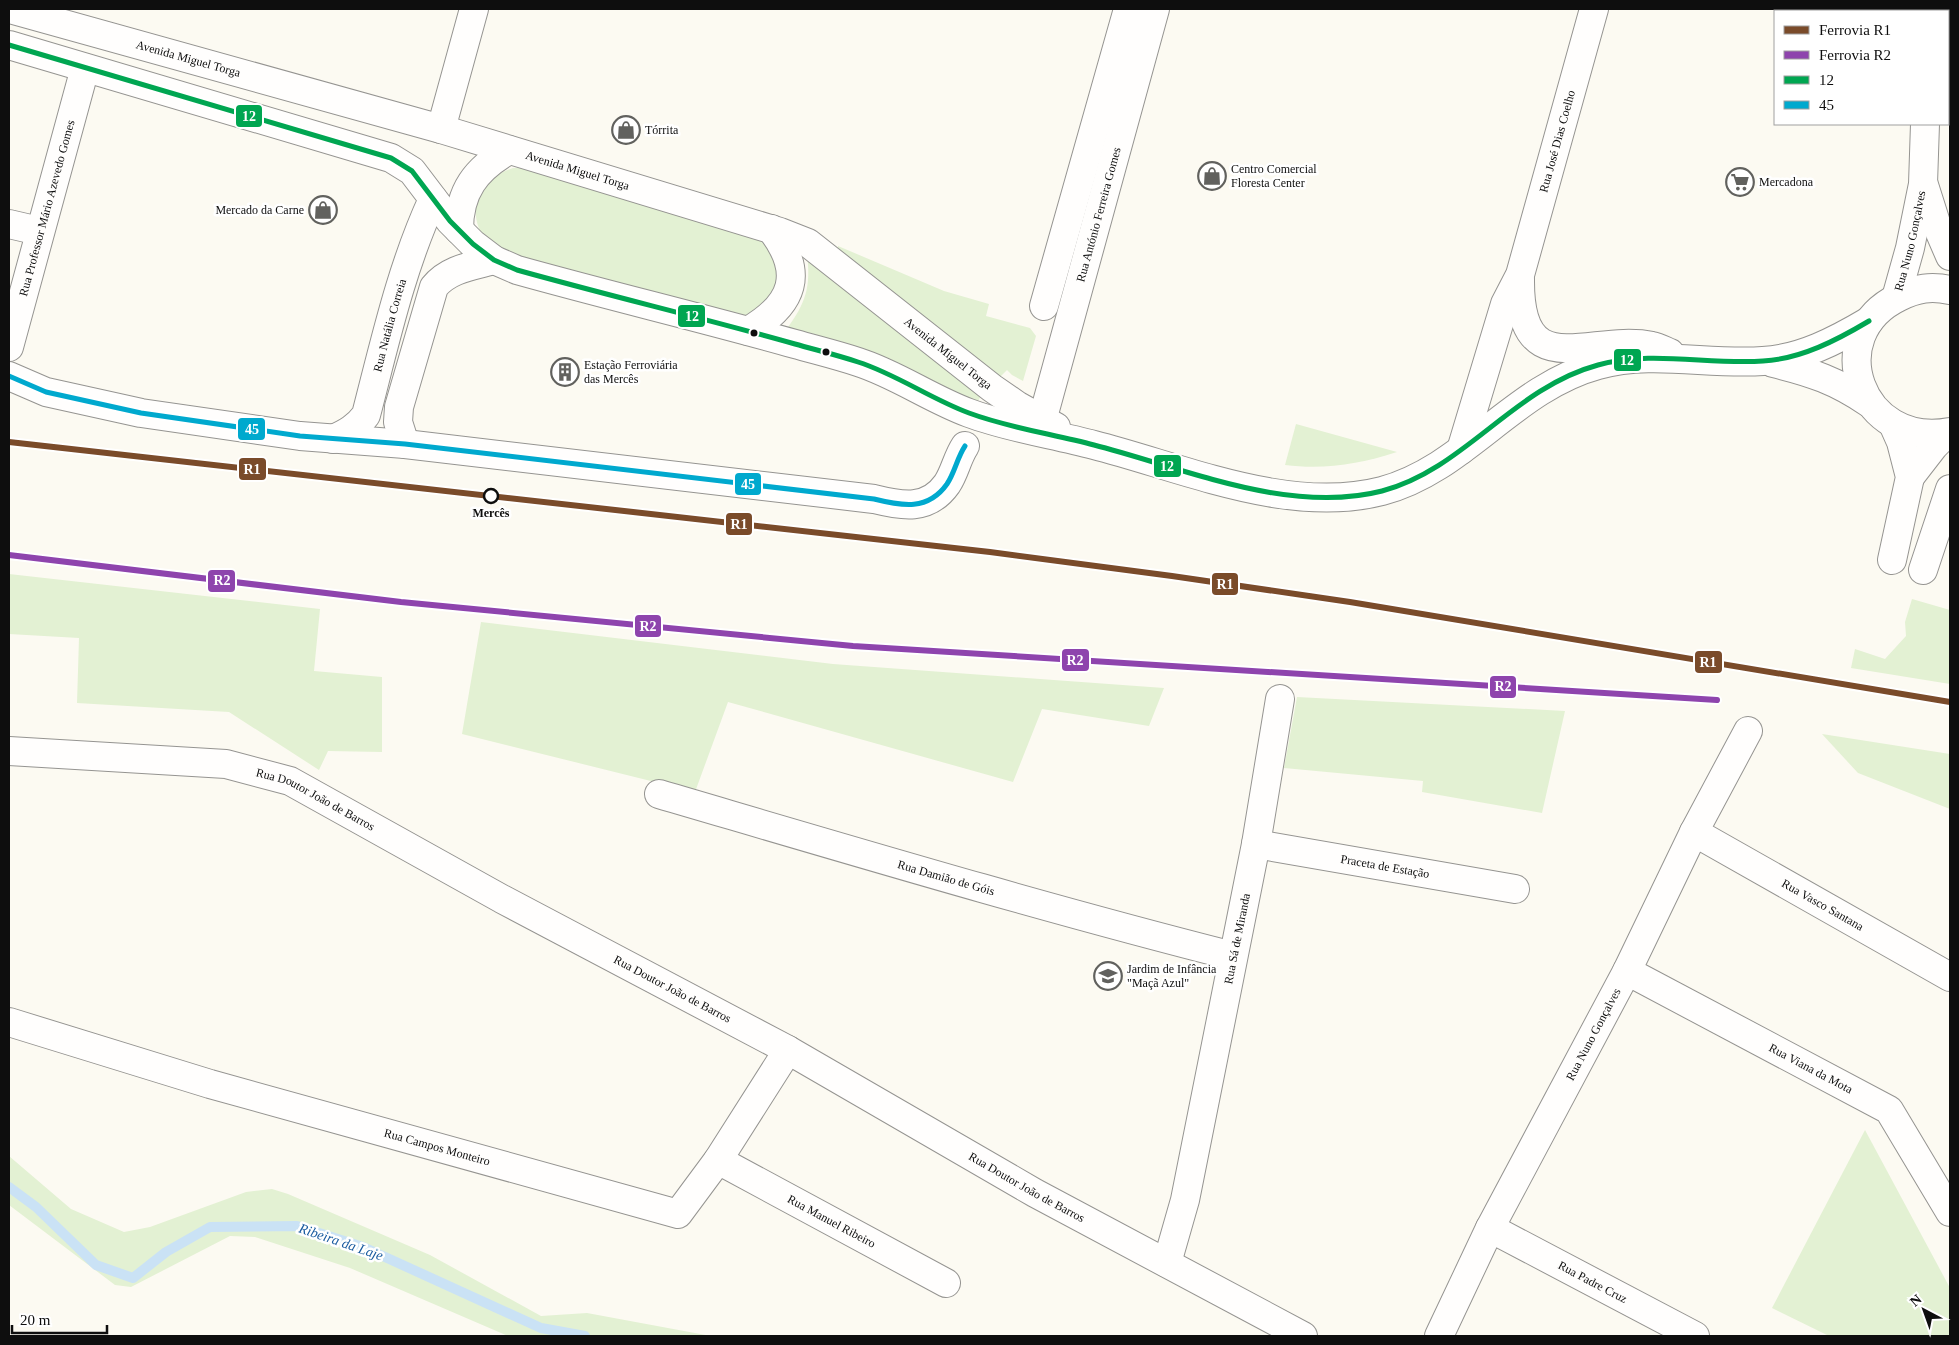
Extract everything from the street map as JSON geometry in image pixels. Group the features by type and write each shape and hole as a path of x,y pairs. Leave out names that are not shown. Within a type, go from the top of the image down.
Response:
{"street":[{"name":"Avenida Miguel Torga","path":"10,9 441,129 771,229 808,243 992,388 1042,421 1092,444"},
{"path":"441,129 474,9"},
{"path":"1044,306 1128,9"},
{"name":"Rua António Ferreira Gomes","path":"1042,421 1155,9"},
{"name":"Rua José Dias Coelho","path":"1461,450 1505,304 1520,275 1594,9"},
{"name":"Avenida Miguel Torga","path":"9,45 391,158 412,171 433,199 473,244 494,260 517,270 860,362 969,413 1029,431 1092,444 1241,486 1310,497 1347,497 1385,490 1423,474 1461,450 1521,402 1550,383 1580,370 1614,361 1687,359 1766,361 1810,372 1844,386 1869,403"},
{"name":"Rua Professor Mário Azevedo Gomes","path":"9,347 39,231 85,68"},
{"name":"Rua Nuno Gonçalves","path":"1896,298 1910,248 1923,184 1925,125"},
{"path":"459,230 459,211 465,193 474,177 491,160 509,150"},
{"name":"Rua Nuno Gonçalves","path":"1923,184 1937,226 1950,256"},
{"name":"Rua Natália Correia","path":"333,439 360,424 366,415 405,270 416,238 433,199"},
{"path":"9,224 39,231"},
{"path":"748,331 775,312 785,299 792,280 790,261 784,246 771,229"},
{"path":"405,444 398,422 398,407 434,288 442,278 452,272 494,260"},
{"name":"Rua José Dias Coelho","path":"1520,275 1522,315 1528,329 1552,347 1565,350 1634,345 1652,346 1687,359"},
{"path":"1949,432 1933,436 1903,430 1881,417 1869,403 1859,380 1856,364 1859,344 1869,321 1887,302 1913,290 1936,287 1950,290"},
{"name":"Avenida Miguel Torga","path":"1766,361 1808,351 1842,338 1869,321"},
{"path":"9,376 46,392 141,413 300,436 405,444 874,499 906,506 918,506 926,502 947,484 957,458 965,446"},
{"path":"1893,424 1901,442 1910,477"},
{"path":"1892,560 1910,477 1934,446 1949,432"},
{"path":"1924,570 1950,489"},
{"name":"Rua Sá de Miranda","path":"1167,1262 1185,1200 1256,844 1280,699"},
{"name":"Rua Nuno Gonçalves","path":"1439,1336 1490,1228 1627,971 1694,832 1748,732"},
{"name":"Rua Doutor João de Barros","path":"9,751 226,764 290,781 502,899 788,1050 1035,1193 1303,1336"},
{"name":"Rua Damião de Góis","path":"659,794 947,879 1233,956"},
{"name":"Rua Vasco Santana","path":"1694,832 1950,977"},
{"name":"Praceta de Estação","path":"1256,844 1515,889"},
{"name":"Rua Viana da Mota","path":"1627,971 1889,1110 1950,1212"},
{"name":"Rua Campos Monteiro","path":"9,1022 210,1084 678,1214 718,1160 788,1050"},
{"name":"Rua Manuel Ribeiro","path":"718,1160 946,1283"},
{"name":"Rua Padre Cruz","path":"1490,1228 1695,1336"}],"green space":[{"path":"513,168 528,168 753,234 771,249 775,258 777,277 771,296 757,310 745,315 733,316 557,271 509,256 484,238 478,225 476,206 484,187 494,177"},
{"path":"838,246 944,291 989,304 986,316 1030,328 1036,336 1023,381 1007,370 998,379 837,250"},
{"path":"807,254 981,396 978,401 972,404 786,330 806,294 808,276"},
{"path":"1296,424 1397,452 1342,465 1314,467 1285,465"},
{"path":"9,574 320,609 314,671 382,677 382,752 328,751 319,770 229,712 77,703 79,638 9,634"},
{"path":"1912,599 1950,610 1950,684 1851,668 1855,649 1885,659 1906,636 1905,622"},
{"path":"481,622 833,664 1164,688 1149,726 1042,709 1013,782 728,702 695,792 462,734"},
{"path":"1297,697 1565,711 1542,813 1422,792 1423,781 1284,768"},
{"path":"1822,734 1950,754 1950,809 1858,773"},
{"path":"1865,1130 1950,1288 1950,1336 1829,1336 1772,1308"},
{"path":"9,1156 71,1209 124,1232 150,1227 246,1192 272,1189 288,1194 430,1255 541,1316 587,1313 711,1336 508,1336 350,1268 255,1237 230,1236 131,1287 115,1285 9,1205"}],"waterway":[{"name":"Ribeira da Laje","path":"9,1187 36,1207 96,1265 133,1278 166,1252 210,1227 297,1226 363,1247 541,1328 585,1336"}],"rail line":[{"name":"R1","path":"9,442 990,552 1172,576 1350,602 1950,702"},
{"name":"R2","path":"9,555 401,602 853,646 1717,700"}],"transit line":[{"name":"12","path":"9,45 391,158 412,171 450,221 473,244 494,260 517,270 850,359 886,373 941,401 984,418 1094,445 1237,486 1274,493 1310,497 1347,497 1382,491 1412,480 1464,448 1540,391 1568,376 1598,365 1618,361 1659,358 1742,362 1791,357 1818,347 1869,321"},
{"name":"45","path":"9,376 46,392 141,413 300,436 405,444 904,504 923,502 932,499 940,493 950,479 965,446"}],"place":[{"name":"Tórrita","path":"626,130"},
{"name":"Centro Comercial Floresta Center","path":"1212,176"},
{"name":"Mercadona","path":"1740,182"},
{"name":"Mercado da Carne","path":"323,210"},
{"name":"Estação Ferroviária das Mercês","path":"565,372"},
{"name":"Mercês","path":"491,496"},
{"name":"Jardim de Infância \"Maçã Azul\"","path":"1108,976"}]}
